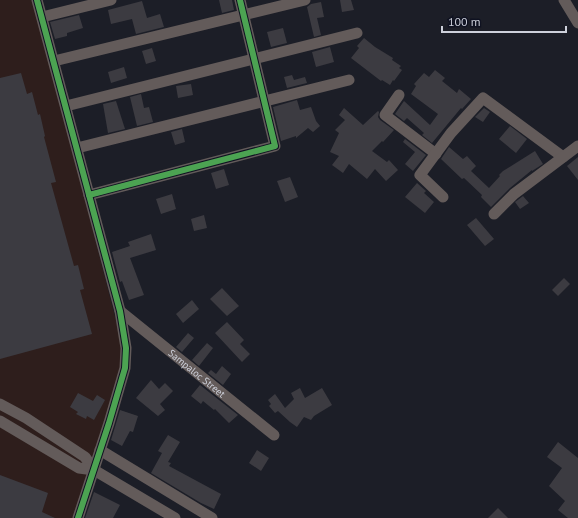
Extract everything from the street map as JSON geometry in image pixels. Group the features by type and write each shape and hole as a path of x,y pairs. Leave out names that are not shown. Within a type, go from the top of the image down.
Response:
{"street":[{"path":"37,0 120,311 126,348 125,368 78,518"},
{"path":"42,17 111,0"},
{"path":"90,195 275,146 240,0"},
{"path":"54,61 304,0"},
{"path":"564,0 578,23"},
{"path":"66,106 357,33"},
{"path":"77,148 349,80"},
{"path":"399,95 385,115 436,154"},
{"path":"443,197 420,175 452,133 483,98 563,157"},
{"path":"494,214 514,194 578,146"},
{"name":"Sampaloc Street","path":"120,311 274,434"},
{"path":"0,404 26,418 85,457 94,470"},
{"path":"0,420 79,468 94,470 175,518"},
{"path":"100,450 212,518"}],"shaded area":[{"path":"0,0 34,0 123,348 123,371 74,518 0,518"}],"building":[{"path":"219,0 232,0 234,10 222,13"},
{"path":"340,0 351,0 354,10 342,12"},
{"path":"142,1 147,18 160,14 164,27 136,34 132,19 111,24 108,10"},
{"path":"321,2 324,17 317,18 321,35 314,37 307,7 311,4"},
{"path":"79,15 83,28 67,33 67,36 55,39 50,22"},
{"path":"283,28 287,43 271,47 267,32"},
{"path":"364,38 393,58 392,60 401,66 399,68 402,70 390,85 382,80 381,81 351,58 359,48 357,46"},
{"path":"330,47 334,62 316,67 312,52"},
{"path":"152,48 156,61 146,64 142,51"},
{"path":"124,67 127,78 111,83 108,72"},
{"path":"435,70 445,78 442,81 457,93 459,89 471,99 462,109 461,108 432,143 422,135 424,133 407,118 404,121 395,114 404,101 430,125 438,114 411,94 416,86 414,84 424,73 429,77"},
{"path":"21,73 27,94 32,92 38,115 40,114 44,137 56,182 51,183 74,266 78,265 84,289 80,290 92,334 0,359 0,78"},
{"path":"292,75 294,80 305,77 307,83 287,88 284,77"},
{"path":"191,84 193,95 178,98 176,86"},
{"path":"141,94 144,108 149,107 153,122 137,126 130,97"},
{"path":"297,100 300,110 311,107 316,121 320,126 313,132 308,128 296,138 296,136 281,141 273,107"},
{"path":"116,101 125,129 108,133 103,104"},
{"path":"344,108 363,125 378,111 378,117 380,120 394,130 372,151 387,162 389,160 398,170 386,181 375,169 367,179 349,164 343,173 332,165 339,156 330,152 339,133 335,130 345,120 339,115"},
{"path":"484,108 490,112 483,122 475,117"},
{"path":"510,126 527,139 516,153 499,139"},
{"path":"182,129 185,142 175,145 171,132"},
{"path":"405,139 426,155 413,171 405,164 415,152 403,142"},
{"path":"449,147 463,159 467,156 476,166 471,171 489,188 503,171 535,151 543,164 532,170 510,188 491,207 481,197 482,195 441,159"},
{"path":"578,157 578,180 567,166"},
{"path":"224,169 229,185 216,189 211,173"},
{"path":"290,177 298,197 285,202 277,181"},
{"path":"417,183 426,191 424,193 434,202 425,213 405,197"},
{"path":"172,194 176,209 161,214 156,199"},
{"path":"523,196 529,203 520,209 515,202"},
{"path":"204,215 207,228 194,231 191,219"},
{"path":"476,218 494,239 485,246 467,225"},
{"path":"151,234 156,250 130,258 144,295 129,300 122,281 120,282 112,252 130,246 128,242"},
{"path":"564,278 570,284 558,296 552,290"},
{"path":"222,288 239,306 227,316 210,299"},
{"path":"192,300 199,309 183,323 176,314"},
{"path":"227,322 244,340 240,344 250,354 242,362 215,333"},
{"path":"188,333 194,338 182,352 176,347"},
{"path":"207,343 213,348 199,366 192,360"},
{"path":"222,366 231,374 223,385 208,373 211,370 216,374"},
{"path":"151,380 159,389 165,383 173,391 160,404 165,410 158,416 136,398"},
{"path":"200,385 238,415 229,423 215,409 214,410 203,401 201,404 191,396"},
{"path":"300,388 305,398 322,388 332,405 314,416 311,420 304,417 297,427 278,411 275,413 269,406 271,404 268,400 275,394 285,408 294,399 291,393"},
{"path":"78,393 93,401 97,395 105,400 94,420 87,416 86,419 76,414 78,412 70,407"},
{"path":"120,410 138,416 133,432 130,431 122,446 111,440"},
{"path":"168,435 180,442 168,462 171,463 169,466 221,494 214,509 201,503 151,473 162,453 158,451"},
{"path":"558,442 578,458 578,518 568,518 558,510 565,501 549,486 562,468 547,457"},
{"path":"257,450 269,458 261,471 249,463"},
{"path":"0,475 48,493 42,512 55,518 0,518"},
{"path":"94,492 120,505 113,518 85,518"},
{"path":"498,508 508,518 488,518"}],"cycle path":[{"path":"37,0 120,311 126,348 125,368 78,518"},
{"path":"89,195 275,146 240,0"}]}
